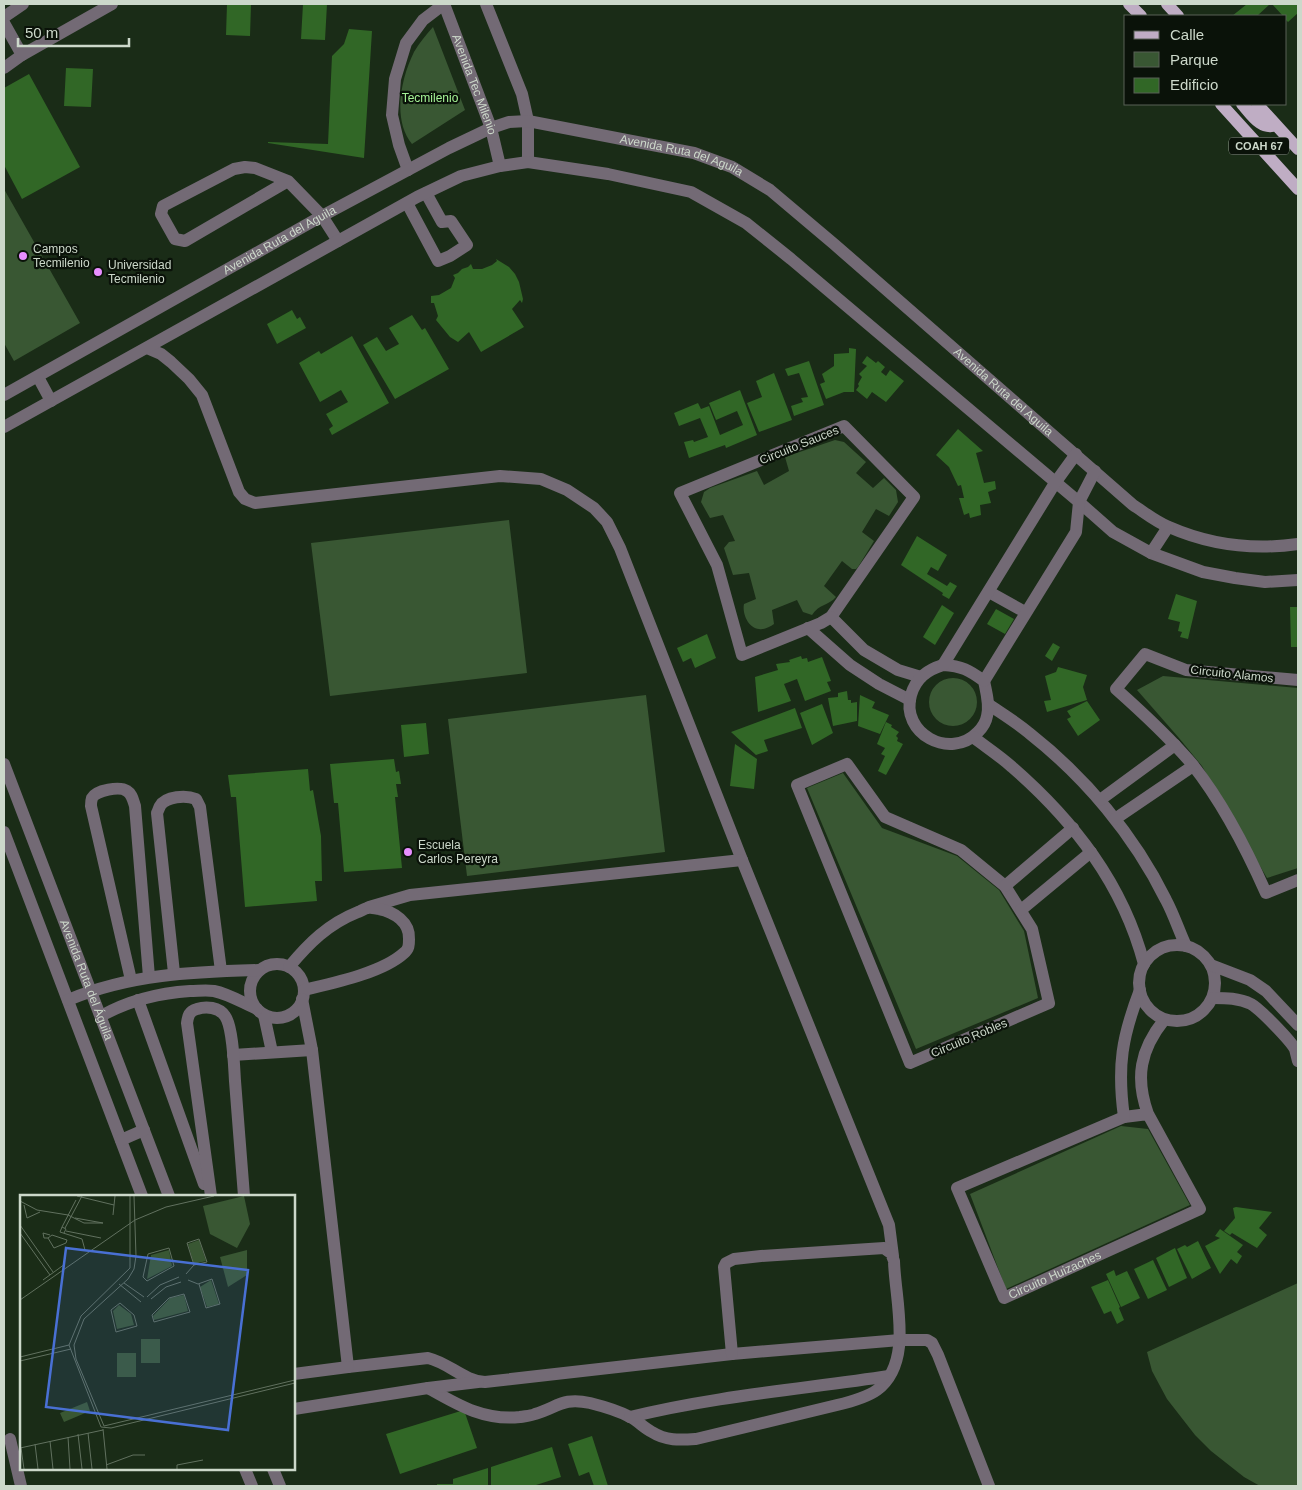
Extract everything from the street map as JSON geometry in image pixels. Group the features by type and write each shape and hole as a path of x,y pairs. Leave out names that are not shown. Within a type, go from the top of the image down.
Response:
{"main road":[{"path":"1129,4 1140,15"},
{"path":"1167,4 1177,15"},
{"name":"COAH 67","path":"1222,105 1298,189"},
{"path":"1243,105 1263,126 1276,125"},
{"name":"COAH 67","path":"1258,105 1298,149"}],"street":[{"path":"4,17 23,4"},
{"path":"4,68 22,55 112,4"},
{"path":"408,170 398,145 392,115 395,79 406,43 423,20 444,4"},
{"name":"Avenida Tec Milenio","path":"444,4 491,128 500,166"},
{"path":"486,4 522,94 528,121 528,162"},
{"path":"4,23 22,55"},
{"name":"Avenida Ruta del Aguila","path":"4,396 322,216 449,148 491,128 509,122 528,121 694,153 732,168 770,190 1133,505 1168,527 1204,539 1239,546 1284,546 1298,544"},
{"path":"4,427 426,193 461,176 500,166 528,162 608,174 691,192 746,222 1113,532 1152,553 1203,572 1265,582 1298,580"},
{"path":"288,181 184,242 175,239 161,214 163,206 234,169 255,168 288,181 322,216 338,241"},
{"path":"407,203 438,261 450,256 467,245 451,221 442,222 426,193"},
{"path":"146,348 160,354 171,362 189,379 202,396 238,492 245,499 255,503 500,476 541,479 567,490 594,508 607,522 620,548 742,860 889,1225 900,1340 897,1359 889,1376 876,1391 860,1398 817,1411 696,1439 678,1441 663,1438 652,1433 630,1417 591,1404 575,1401 556,1405 535,1415 500,1418 490,1417 469,1410 428,1388"},
{"path":"38,376 51,401"},
{"name":"Circuito Sauces","path":"844,426 914,497 831,617 742,655 717,565 680,493 844,426"},
{"path":"943,665 1055,483 1076,454"},
{"path":"984,681 969,670 956,666 943,665 931,669 921,677 913,688 910,700 910,713 915,726 924,736 935,742 948,745 961,743 973,737 982,727 988,715 984,681 1076,532 1079,502 1095,471"},
{"path":"1152,553 1168,527"},
{"path":"989,592 1025,612"},
{"path":"831,617 864,650 898,670 921,677"},
{"path":"808,628 850,665 879,684 910,700"},
{"path":"850,665 864,650"},
{"name":"Circuito Alamos","path":"1298,680 1186,670 1145,654 1116,689 1147,716 1193,766 1221,806 1246,848 1266,893 1298,880"},
{"path":"988,704 1028,732 1066,764 1100,800 1143,858 1166,900 1186,946"},
{"path":"973,737 1011,766 1042,795 1073,828 1092,852 1111,882 1131,923 1144,964"},
{"path":"1100,800 1175,745"},
{"name":"Avenida Ruta del Águila","path":"4,764 169,1195"},
{"name":"Circuito Robles","path":"847,764 885,817 961,850 1005,886 1021,910 1032,929 1050,1003 910,1063 797,785 847,764"},
{"path":"1115,819 1193,766"},
{"path":"131,980 91,806 91,799 103,791 125,790 129,792 135,806 150,977"},
{"path":"174,973 157,814 161,804 178,797 196,799 200,807 221,971"},
{"path":"1005,886 1073,828"},
{"name":"Avenida Ruta del Águila","path":"4,832 142,1195"},
{"path":"1021,910 1092,852"},
{"path":"289,967 306,946 324,931 348,916 410,895 742,860"},
{"path":"303,994 388,963 404,953 409,947 410,935 401,919 384,910 370,907"},
{"path":"1174,945 1186,946 1204,956 1210,965 1214,975 1215,987 1213,998 1207,1008 1198,1016 1187,1021 1175,1022 1164,1020 1152,1013 1144,1002 1140,990 1139,976 1144,964 1152,954 1162,948 1174,945"},
{"path":"272,1052 260,1012 252,1002 250,985 253,976 259,970 266,966 282,964 297,972 302,980 312,1050 348,1367"},
{"path":"1210,965 1250,980 1266,991 1298,1025"},
{"path":"68,1000 91,990 131,980 174,973 259,970"},
{"path":"1124,1117 1120,1070 1122,1047 1129,1018 1140,990"},
{"path":"101,1016 111,1010 138,1000 180,992 212,991 224,994 273,1018 283,1018 291,1014 298,1007 303,994"},
{"path":"1254,1005 1266,991"},
{"path":"1213,998 1230,998 1254,1005 1297,1052"},
{"path":"138,1000 210,1195"},
{"path":"210,1195 187,1023 188,1015 192,1010 200,1008 211,1008 219,1011 225,1016 229,1029 233,1055 244,1195"},
{"name":"Circuito Huizaches","path":"1148,1114 1124,1117 957,1188 1004,1298 1200,1209 1148,1114 1143,1100 1141,1070 1144,1055 1152,1036 1164,1020"},
{"path":"1122,1047 1144,1055"},
{"path":"233,1055 312,1050"},
{"path":"121,1140 144,1130"},
{"path":"732,1354 724,1267 729,1260 761,1256 884,1248 892,1253 893,1256"},
{"path":"295,1407 428,1388 732,1354 900,1340 926,1340 932,1343 942,1364 989,1486"},
{"path":"295,1374 428,1358 437,1360 478,1382"},
{"path":"630,1417 667,1407 889,1376"},
{"path":"12,1438 21,1486"},
{"path":"245,1470 252,1486"},
{"path":"273,1470 280,1486"}],"green space":[{"name":"Tecmilenio","path":"433,27 465,110 412,144 402,123 400,111 402,86 414,52"},
{"name":"Campos Tecmilenio","path":"4,189 80,323 14,361 4,343"},
{"path":"835,440 844,442 866,462 856,473 873,488 884,478 896,490 898,502 889,516 876,509 862,532 874,541 858,567 852,569 842,561 824,586 836,597 833,600 812,615 803,612 797,600 772,610 774,624 763,629 755,628 749,623 744,612 744,604 756,599 749,573 733,575 724,548 729,542 735,541 723,515 710,518 701,502 704,492 710,488 757,471 764,485 789,471 785,457"},
{"path":"509,520 527,673 330,696 311,543"},
{"path":"1163,676 1298,688 1298,868 1267,878 1202,766 1137,690"},
{"path":"948,678 958,678 967,682 973,688 976,693 976,711 967,722 958,726 948,726 939,722 933,716 929,707 929,697 933,688 939,682"},
{"path":"646,695 665,852 467,876 448,719"},
{"path":"843,773 882,828 957,856 999,890 1024,931 1038,998 916,1049 807,788"},
{"path":"1121,1126 1148,1129 1190,1205 1006,1289 970,1194"},
{"path":"1298,1283 1298,1485 1260,1486 1244,1477 1211,1451 1195,1435 1167,1399 1152,1371 1147,1352"}],"building":[{"path":"227,4 251,4 250,36 226,35"},
{"path":"303,4 327,4 325,40 301,39"},
{"path":"1247,4 1270,4 1258,15 1233,15"},
{"path":"1272,4 1298,4 1298,13 1288,22 1287,15 1282,15"},
{"path":"349,29 372,31 364,158 268,143 328,144 332,56 344,44"},
{"path":"66,68 93,69 91,107 64,106"},
{"path":"29,74 80,167 22,199 4,165 4,88"},
{"path":"496,259 509,267 519,282 523,299 522,303 520,300 512,309 524,327 481,352 469,332 458,342 450,337 436,320 438,316 434,303 431,303 431,296 439,295 451,288 455,278 453,275 462,269 471,264 473,269 482,269 492,265 497,261"},
{"path":"292,310 297,319 300,317 306,328 277,344 267,324"},
{"path":"412,315 422,330 425,328 449,369 395,399 363,345 377,337 386,351 399,344 389,328"},
{"path":"352,336 389,403 332,435 329,429 333,426 326,414 348,402 341,390 320,402 299,363 319,351 321,354"},
{"path":"849,348 856,349 854,392 844,392 826,399 820,384 825,382 822,374 834,366 834,354 849,353"},
{"path":"867,356 885,367 881,372 886,376 890,370 904,381 886,402 872,392 867,399 856,390 862,377 859,374 867,366 862,363"},
{"path":"809,361 824,405 794,416 791,406 803,402 801,398 808,397 799,373 788,376 785,369"},
{"path":"774,373 792,420 759,432 747,403 762,397 756,381"},
{"path":"740,390 757,435 726,448 725,445 689,458 684,442 693,440 694,442 708,437 700,418 679,426 674,413 698,403 701,409 709,406 720,435 743,425 737,411 716,420 709,403"},
{"path":"958,429 983,451 976,453 984,483 995,481 996,489 988,492 991,503 980,505 981,515 970,518 969,513 964,515 959,498 964,498 961,485 958,486 949,467 936,455"},
{"path":"917,536 947,555 938,571 931,567 927,574 947,586 950,582 957,586 949,599 901,565"},
{"path":"1176,594 1197,601 1188,639 1180,637 1182,632 1178,631 1180,622 1168,619"},
{"path":"942,605 954,613 935,645 923,637"},
{"path":"1290,607 1298,607 1298,647 1291,647"},
{"path":"996,609 1014,619 1005,634 987,624"},
{"path":"707,634 716,658 695,668 691,658 683,662 677,648"},
{"path":"1053,643 1060,647 1052,661 1045,656"},
{"path":"801,656 802,659 807,658 808,662 822,657 831,681 827,682 831,691 805,701 797,679 784,684 791,701 758,712 755,677 778,670 776,664 790,662 789,660"},
{"path":"1058,667 1087,675 1083,687 1087,700 1047,712 1044,701 1051,700 1045,676 1056,672"},
{"path":"847,691 848,700 851,700 851,703 857,702 857,721 833,726 828,698 838,697 838,693"},
{"path":"860,695 875,702 872,708 889,715 880,734 858,726"},
{"path":"1087,701 1100,720 1078,736 1067,719 1071,717 1067,711"},
{"path":"822,704 833,733 812,745 800,713"},
{"path":"795,708 802,728 764,740 768,751 756,755 731,732"},
{"path":"886,722 899,732 896,736 898,738 897,741 903,744 886,775 878,771 885,756 881,754 885,748 877,744"},
{"path":"426,723 429,754 404,757 401,725"},
{"path":"735,744 757,759 754,789 730,786"},
{"path":"394,759 396,772 399,771 401,784 396,784 398,797 395,797 402,868 344,872 338,803 334,803 330,764"},
{"path":"308,769 310,791 313,790 321,836 322,881 315,881 317,901 245,907 236,797 231,797 228,775"},
{"path":"1233,1208 1272,1212 1259,1228 1267,1235 1257,1248 1232,1233 1230,1235 1224,1231 1235,1218"},
{"path":"1220,1229 1243,1245 1237,1252 1242,1256 1237,1264 1231,1259 1220,1274 1205,1246 1220,1238 1215,1236"},
{"path":"1198,1241 1211,1268 1192,1279 1177,1249 1185,1245 1187,1247"},
{"path":"1175,1248 1187,1278 1169,1287 1156,1258"},
{"path":"1153,1260 1167,1290 1148,1299 1134,1269"},
{"path":"1114,1270 1116,1276 1127,1271 1140,1298 1121,1307 1106,1274"},
{"path":"1108,1280 1124,1320 1117,1324 1111,1311 1104,1314 1091,1287"},
{"path":"464,1410 477,1448 400,1474 386,1434"},
{"path":"592,1436 608,1486 594,1486 589,1472 579,1476 568,1444"},
{"path":"552,1447 561,1477 533,1486 491,1486 491,1467"},
{"path":"488,1468 488,1486 437,1486 437,1484 453,1484 453,1479"}],"place":[{"name":"Campos Tecmilenio","path":"23,256"},
{"name":"Universidad Tecmilenio","path":"98,272"},
{"name":"Escuela Carlos Pereyra","path":"408,852"}]}
